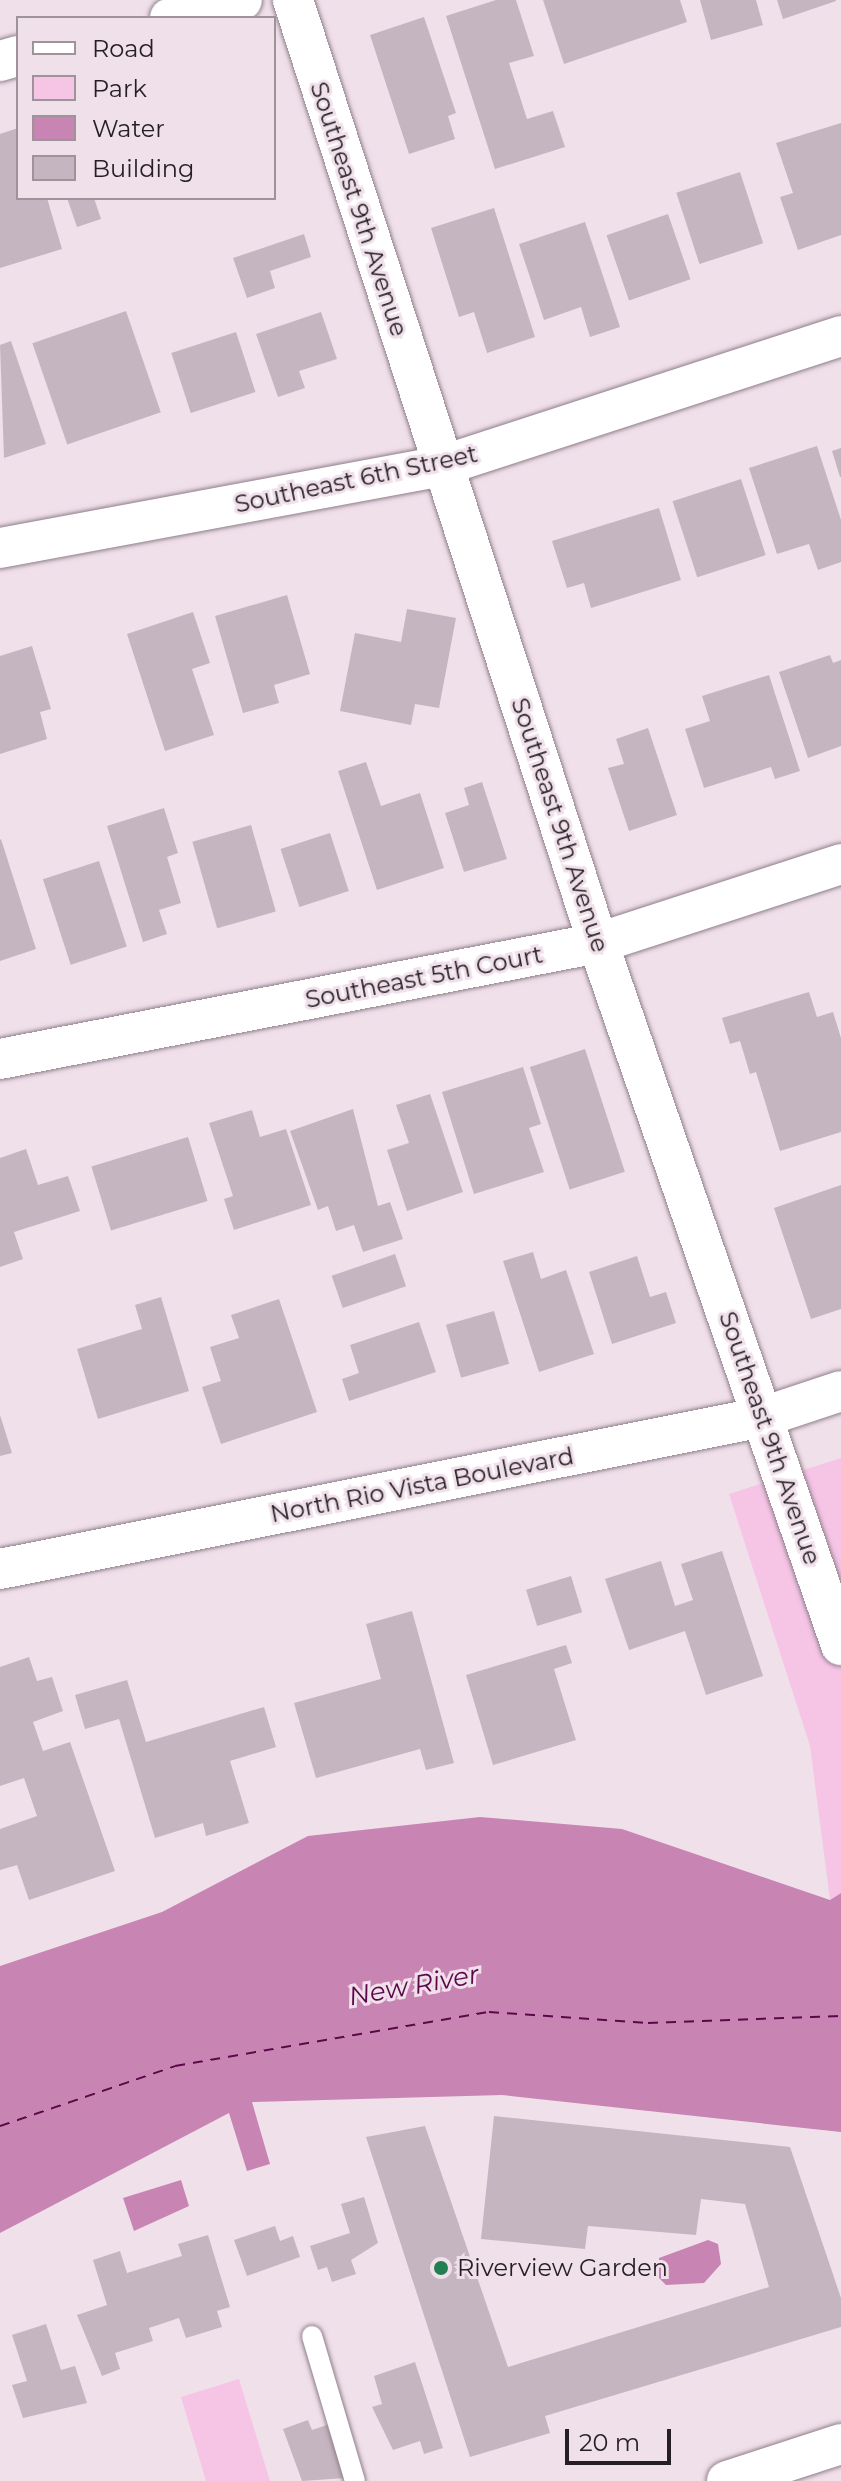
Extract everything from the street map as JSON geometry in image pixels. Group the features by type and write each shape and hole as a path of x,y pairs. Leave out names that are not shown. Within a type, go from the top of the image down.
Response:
{"street":[{"path":"178,16 242,0"},
{"name":"Southeast 9th Avenue","path":"293,0 441,466 598,943 841,1645"},
{"name":"Southeast 6th Street","path":"0,548 441,466 841,336"},
{"name":"Southeast 5th Court","path":"0,1059 598,943 841,864"},
{"name":"North Rio Vista Boulevard","path":"0,1569 763,1417 841,1391"},
{"path":"727,2481 841,2444"}],"lane":[{"path":"312,2336 355,2481"}],"green space":[{"path":"841,1458 841,1893 830,1900 810,1746 729,1494"},
{"path":"239,2379 270,2481 206,2481 181,2397"}],"water":[{"name":"New River","path":"480,1817 622,1829 830,1900 841,1893 841,2132 502,2095 252,2102 270,2164 247,2171 229,2113 0,2233 0,1966 162,1912 308,1836"},
{"path":"181,2180 189,2206 134,2231 123,2198"},
{"path":"708,2240 718,2244 721,2264 704,2283 666,2285 659,2278 659,2258"}],"building":[{"path":"496,0 516,0 534,56 509,63 527,119 553,111 565,147 495,169 446,16"},
{"path":"543,0 680,0 687,22 564,64"},
{"path":"700,0 756,0 763,25 711,40"},
{"path":"777,0 836,0 836,1 783,19"},
{"path":"424,17 456,113 448,116 455,139 409,154 370,35"},
{"path":"841,123 841,235 798,250 780,197 793,193 776,143"},
{"path":"16,129 16,200 48,200 62,249 0,268 0,134"},
{"path":"740,172 763,243 699,264 676,193"},
{"path":"68,200 95,200 101,219 77,227"},
{"path":"494,208 535,337 487,353 474,312 459,317 431,228"},
{"path":"668,214 690,279 629,300 607,235"},
{"path":"585,222 620,327 590,337 581,307 544,320 519,244"},
{"path":"304,234 311,257 270,271 275,288 247,298 233,258"},
{"path":"126,311 161,412 67,444 32,343"},
{"path":"321,312 337,359 299,371 305,388 278,397 256,334"},
{"path":"236,332 255,392 191,413 171,353"},
{"path":"11,341 46,444 4,458 0,345"},
{"path":"817,446 841,520 841,562 818,570 809,544 777,554 749,468"},
{"path":"841,448 841,477 840,477 832,451"},
{"path":"741,479 766,555 697,577 673,501"},
{"path":"659,508 681,580 591,608 584,583 567,588 552,541"},
{"path":"287,595 310,674 274,685 279,703 243,713 215,616"},
{"path":"407,609 456,618 439,708 415,704 411,725 340,711 355,633 401,642"},
{"path":"193,612 210,663 192,669 214,735 165,751 127,634"},
{"path":"32,646 51,709 40,712 47,739 0,754 0,656"},
{"path":"830,655 833,663 841,660 841,746 808,758 779,672"},
{"path":"769,675 800,771 775,779 771,767 704,788 685,729 710,721 702,696"},
{"path":"648,728 677,815 629,831 608,768 624,764 616,739"},
{"path":"366,762 381,806 420,793 444,868 377,890 338,771"},
{"path":"482,782 507,859 464,872 445,813 469,805 464,788"},
{"path":"164,808 178,853 167,857 181,903 159,910 167,934 143,942 107,826"},
{"path":"251,825 276,912 217,928 192,842"},
{"path":"330,833 349,891 299,907 281,849"},
{"path":"0,840 36,949 0,961"},
{"path":"99,861 127,947 71,965 43,879"},
{"path":"809,992 817,1017 833,1012 841,1038 841,1132 780,1151 756,1072 750,1074 740,1041 730,1044 722,1018"},
{"path":"585,1049 625,1172 570,1190 530,1067"},
{"path":"523,1067 541,1124 529,1128 544,1172 474,1194 442,1092"},
{"path":"430,1094 463,1192 407,1211 387,1150 409,1143 396,1105"},
{"path":"353,1109 378,1206 390,1202 403,1239 363,1252 354,1225 336,1231 328,1206 318,1210 290,1131"},
{"path":"252,1110 260,1137 286,1129 311,1205 234,1230 224,1199 233,1196 209,1123"},
{"path":"188,1137 208,1201 111,1231 91,1167"},
{"path":"26,1149 38,1185 68,1176 80,1211 14,1232 23,1259 0,1267 0,1158"},
{"path":"841,1185 841,1309 811,1319 774,1208"},
{"path":"533,1252 541,1279 566,1270 594,1354 539,1372 503,1261"},
{"path":"395,1254 406,1286 343,1308 332,1276"},
{"path":"637,1256 650,1297 666,1292 676,1323 612,1344 589,1272"},
{"path":"161,1297 189,1391 98,1419 77,1349 142,1329 135,1305"},
{"path":"279,1299 317,1412 221,1444 202,1387 221,1381 210,1347 239,1338 231,1315"},
{"path":"494,1311 509,1364 461,1378 446,1325"},
{"path":"419,1322 436,1372 349,1401 342,1379 359,1373 350,1345"},
{"path":"0,1415 12,1453 0,1456"},
{"path":"722,1551 763,1676 706,1695 685,1631 629,1650 605,1579 661,1561 675,1606 693,1600 681,1564"},
{"path":"571,1576 582,1612 537,1626 526,1590"},
{"path":"412,1611 454,1763 426,1770 420,1749 316,1778 294,1703 381,1679 366,1624"},
{"path":"566,1645 572,1663 554,1669 576,1740 493,1765 466,1675"},
{"path":"29,1657 37,1681 52,1677 63,1711 33,1722 43,1751 70,1742 115,1871 29,1900 17,1865 0,1870 0,1829 37,1816 24,1778 0,1786 0,1667"},
{"path":"127,1680 146,1742 264,1707 276,1747 230,1761 249,1823 206,1836 203,1823 155,1838 119,1719 85,1729 75,1695"},
{"name":"Riverview Garden","path":"494,2116 790,2147 841,2298 841,2327 545,2416 550,2433 470,2457 366,2137 425,2126 508,2367 769,2287 745,2204 701,2199 696,2235 588,2226 585,2249 481,2239"},
{"path":"364,2197 378,2243 351,2260 356,2274 332,2282 327,2267 318,2270 310,2246 350,2233 341,2204"},
{"path":"275,2226 280,2241 293,2236 300,2257 247,2276 234,2240"},
{"path":"208,2235 230,2307 217,2311 222,2327 186,2338 179,2318 149,2328 153,2341 115,2353 120,2369 102,2376 77,2315 107,2305 93,2260 120,2251 127,2273 182,2256 178,2244"},
{"path":"46,2324 61,2370 75,2366 87,2403 23,2418 12,2385 27,2381 12,2335"},
{"path":"415,2362 443,2448 424,2454 420,2441 393,2450 372,2407 382,2404 374,2376"},
{"path":"308,2420 312,2430 327,2425 346,2478 302,2481 283,2429"}],"ferry route":[{"path":"0,2126 175,2066 489,2012 648,2023 841,2016"}],"place":[{"name":"Riverview Garden","path":"441,2268"}]}
